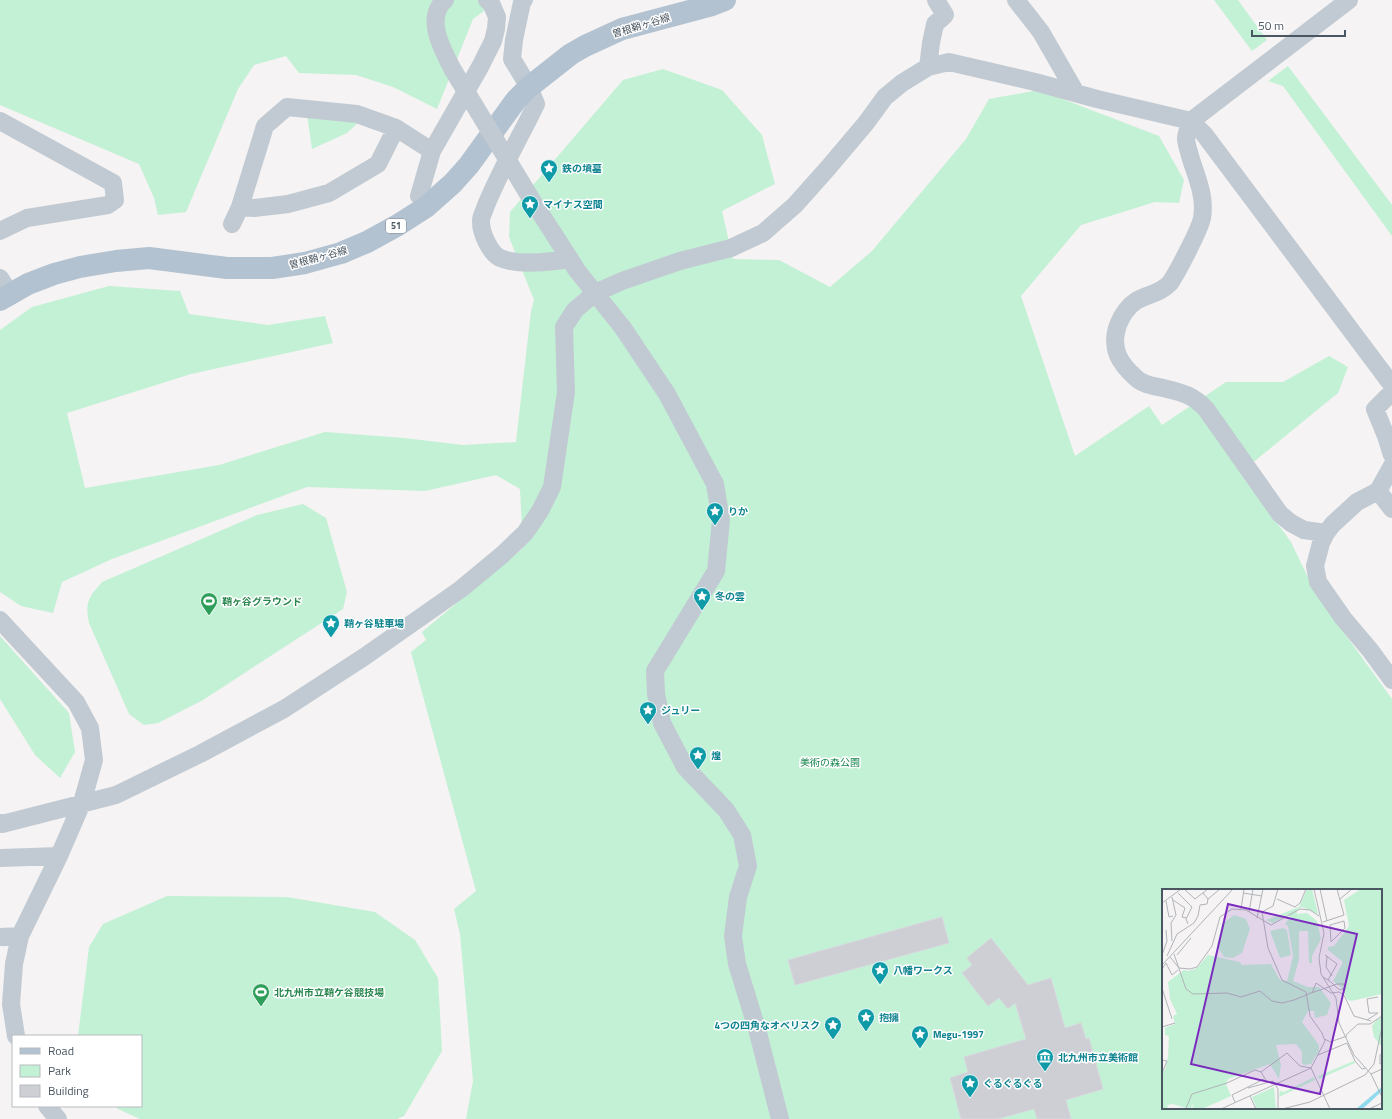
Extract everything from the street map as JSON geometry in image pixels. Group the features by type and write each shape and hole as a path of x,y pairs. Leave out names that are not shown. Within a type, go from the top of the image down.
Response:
{"main road":[{"name":"曽根鞘ヶ谷線","path":"1,288 28,284 54,274 80,267 116,261 149,258 227,268 272,268 305,263 341,253 367,242 398,225 426,206 453,183 469,165 516,100 526,83 565,45 619,19 689,0"},
{"name":"曽根鞘ヶ谷線","path":"1,288 24,274 51,263 78,256 115,250 149,247 242,258 271,257 303,252 338,243 393,216 446,174 462,157 509,92 526,83 571,54 605,36 622,29 712,5 725,0"}],"street":[{"path":"445,0 438,8 436,31 453,70 530,197 573,264 623,328 666,394 715,484 721,520 716,572 655,670 656,694 662,723 685,767 726,810 742,835 748,866 738,897 733,936 737,964 757,1030 780,1119"},
{"path":"419,196 432,151 480,67 493,41 497,17 491,3 487,0"},
{"path":"524,0 522,2 514,40 512,59 536,104 492,191 480,221 485,242 499,258 520,262 573,264"},
{"path":"928,67 934,24 945,15 936,0"},
{"path":"1016,0 1041,32 1076,93"},
{"path":"1326,533 1304,530 1290,523 1280,514 1216,422 1196,399 1183,393 1147,385 1137,380 1123,364 1114,342 1120,321 1126,309 1146,296 1158,292 1170,282 1185,255 1202,217 1201,189 1186,138 1192,121 1349,0"},
{"path":"0,824 116,795 200,754 284,709 364,657 461,590 525,533 540,511 552,487 566,392 564,327 575,310 595,293 622,281 680,261 731,248 763,232 795,205 819,179 866,123 885,97 902,83 928,67 948,62 1192,121 1204,134 1392,385"},
{"path":"232,224 240,207 265,126 287,107 356,114 396,128 432,151"},
{"path":"0,121 113,183 115,200 108,205 27,218 0,231"},
{"path":"240,207 254,208 288,204 329,193 378,164 396,128"},
{"path":"1392,392 1376,409 1392,456"},
{"path":"1392,466 1378,491 1356,502 1333,524 1326,533 1321,543 1315,566 1318,582 1343,618 1370,650 1392,680"},
{"path":"1378,491 1392,509"},
{"path":"0,620 76,702 90,728 94,760 82,803 59,856 20,936 5,1005 16,1035"},
{"path":"0,858 59,856"},
{"path":"0,937 20,936"},
{"path":"48,1107 58,1119"}],"green space":[{"path":"0,0 499,0 473,19 437,109 393,87 356,75 299,73 286,56 254,65 238,89 186,212 158,215 154,198 139,164 0,105"},
{"path":"1214,0 1238,0 1267,40 1252,51"},
{"path":"1288,66 1392,205 1392,236 1283,86 1268,81"},
{"name":"美術の森公園","path":"663,69 722,90 762,135 775,184 722,211 733,259 779,260 830,287 872,251 966,139 989,99 1039,90 1159,136 1184,180 1179,203 1155,202 1081,225 1021,296 1075,456 1149,406 1162,425 1226,382 1283,382 1329,356 1348,367 1338,393 1240,473 1291,542 1316,594 1392,699 1392,1119 466,1119 473,1081 460,934 454,909 476,891 411,652 426,640 422,632 523,548 520,489 496,475 425,491 307,487 112,559 62,582 53,613 21,606 0,592 0,330 32,307 109,286 180,291 189,314 268,325 325,316 333,343 191,374 67,413 85,488 219,465 325,432 404,438 463,445 516,442 531,311 534,300 509,237 510,212 623,80"},
{"path":"307,114 360,121 347,133 312,149"},
{"name":"鞘ヶ谷グラウンド","path":"303,504 326,518 347,592 343,609 203,700 158,723 144,725 129,714 89,623 87,610 88,605 91,596 97,587 102,582 257,515"},
{"path":"0,636 69,713 75,752 60,778 35,755 0,699"},
{"name":"北九州市立鞘ケ谷競技場","path":"167,896 287,897 375,912 415,940 438,978 442,1051 404,1116 397,1119 140,1119 117,1107 142,1107 142,1035 78,1035 89,947 103,924"}],"building":[{"path":"942,917 949,943 795,985 788,960"},
{"path":"991,938 1028,985 1051,978 1065,1028 1081,1023 1086,1039 1089,1038 1103,1089 1066,1100 1071,1119 1037,1119 1034,1109 998,1119 961,1119 950,1078 968,1072 964,1057 1026,1039 1015,1003 1008,1009 999,998 988,1006 962,973 972,965 967,958"}],"place":[{"name":"鉄の墳墓","path":"549,183"},
{"name":"マイナス空間","path":"530,219"},
{"name":"りか","path":"715,526"},
{"name":"冬の雲","path":"702,611"},
{"name":"鞘ヶ谷グラウンド","path":"209,616"},
{"name":"鞘ヶ谷駐車場","path":"331,638"},
{"name":"ジュリー","path":"648,725"},
{"name":"煌","path":"698,770"},
{"name":"八幡ワークス","path":"880,985"},
{"name":"北九州市立鞘ケ谷競技場","path":"261,1007"},
{"name":"抱擁","path":"866,1032"},
{"name":"4つの四角なオベリスク","path":"833,1040"},
{"name":"Megu-1997","path":"920,1049"},
{"name":"北九州市立美術館","path":"1045,1072"},
{"name":"ぐるぐるぐる","path":"970,1098"}]}
